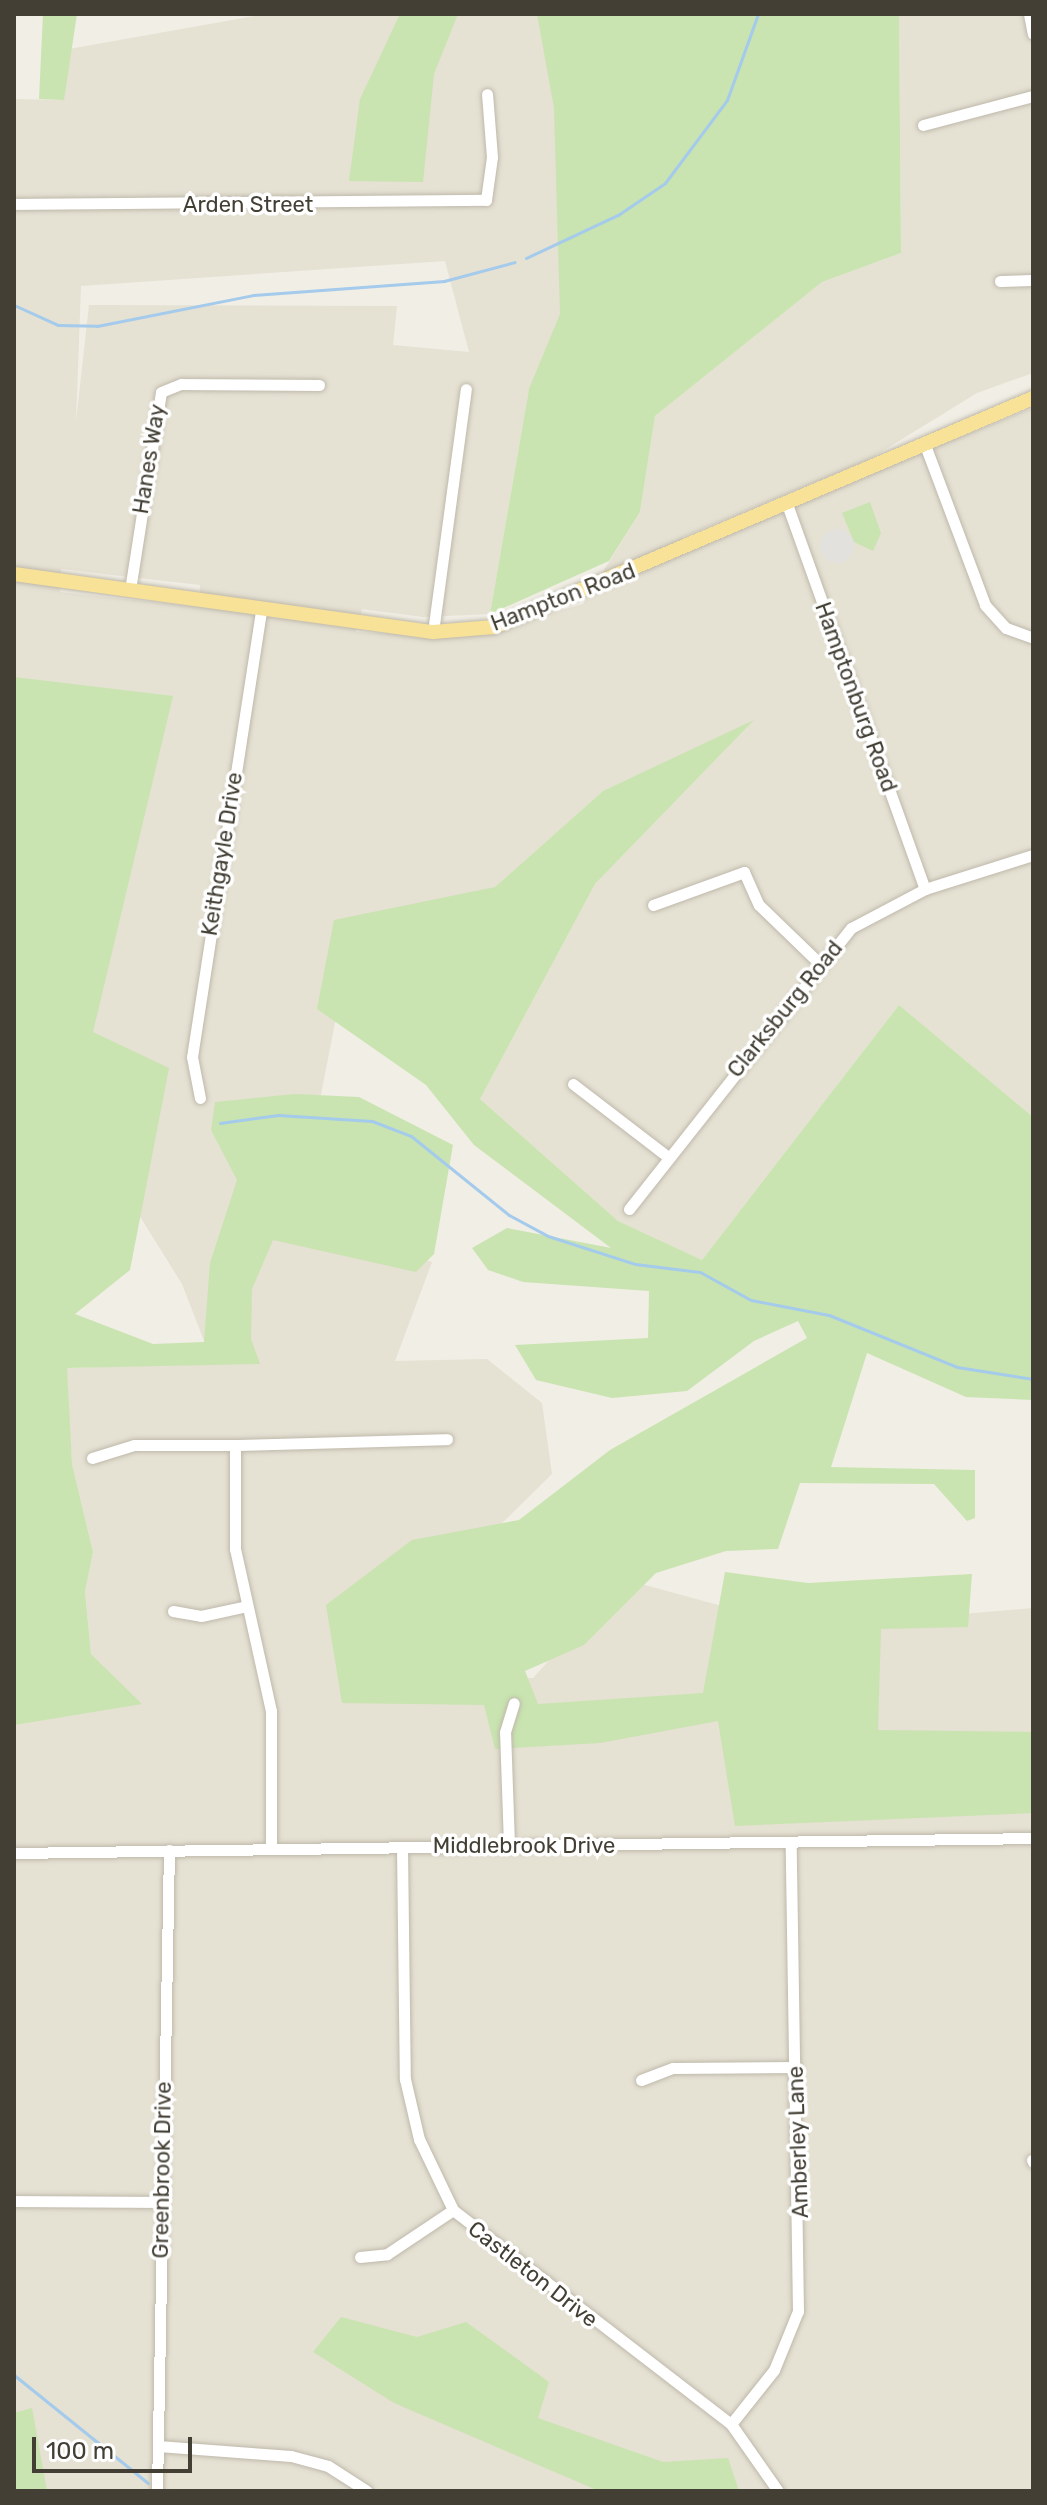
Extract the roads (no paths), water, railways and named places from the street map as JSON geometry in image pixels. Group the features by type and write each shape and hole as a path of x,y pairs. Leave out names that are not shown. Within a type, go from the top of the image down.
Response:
{"main road":[{"name":"Hampton Road","path":"14,574 433,632 494,627 544,609 1033,398"}],"street":[{"path":"1029,14 1033,34"},
{"name":"Arden Street","path":"14,204 481,201 490,195 492,157 487,94"},
{"path":"923,125 1033,96"},
{"path":"1000,281 1033,280"},
{"name":"Hanes Way","path":"130,590 161,392 181,384 319,385"},
{"path":"433,632 466,389"},
{"path":"925,445 985,605 1006,628 1033,638"},
{"name":"Hamptonburg Road","path":"787,504 925,889"},
{"name":"Keithgayle Drive","path":"200,1098 192,1057 261,609"},
{"name":"Clarksburg Road","path":"629,1209 818,962 851,928 925,889 1033,855"},
{"path":"653,905 744,872 759,905 818,962"},
{"path":"573,1084 668,1157"},
{"path":"92,1458 134,1445 447,1439"},
{"path":"235,1445 243,1607 271,1711 271,1849"},
{"path":"173,1611 201,1616 243,1607"},
{"path":"509,1845 505,1732 514,1703"},
{"name":"Middlebrook Drive","path":"14,1853 1033,1838"},
{"name":"Amberley Lane","path":"731,2424 774,2370 798,2311 791,1842"},
{"name":"Castleton Drive","path":"402,1847 405,2079 419,2139 453,2210 731,2424 778,2491"},
{"name":"Greenbrook Drive","path":"157,2491 169,1850"},
{"path":"641,2080 673,2068 796,2067"},
{"path":"14,2201 161,2202"},
{"path":"360,2257 387,2254 453,2210"},
{"path":"158,2446 291,2456 328,2466 367,2491"}],"waterway":[{"path":"526,258 618,215 665,183 727,100 758,14"},
{"path":"14,305 58,325 97,326 253,295 444,281 515,262"},
{"path":"220,1123 278,1115 372,1121 411,1136 509,1215 548,1236 635,1264 700,1272 751,1300 829,1315 957,1367 1033,1379"},
{"path":"14,2375 148,2483"}]}
